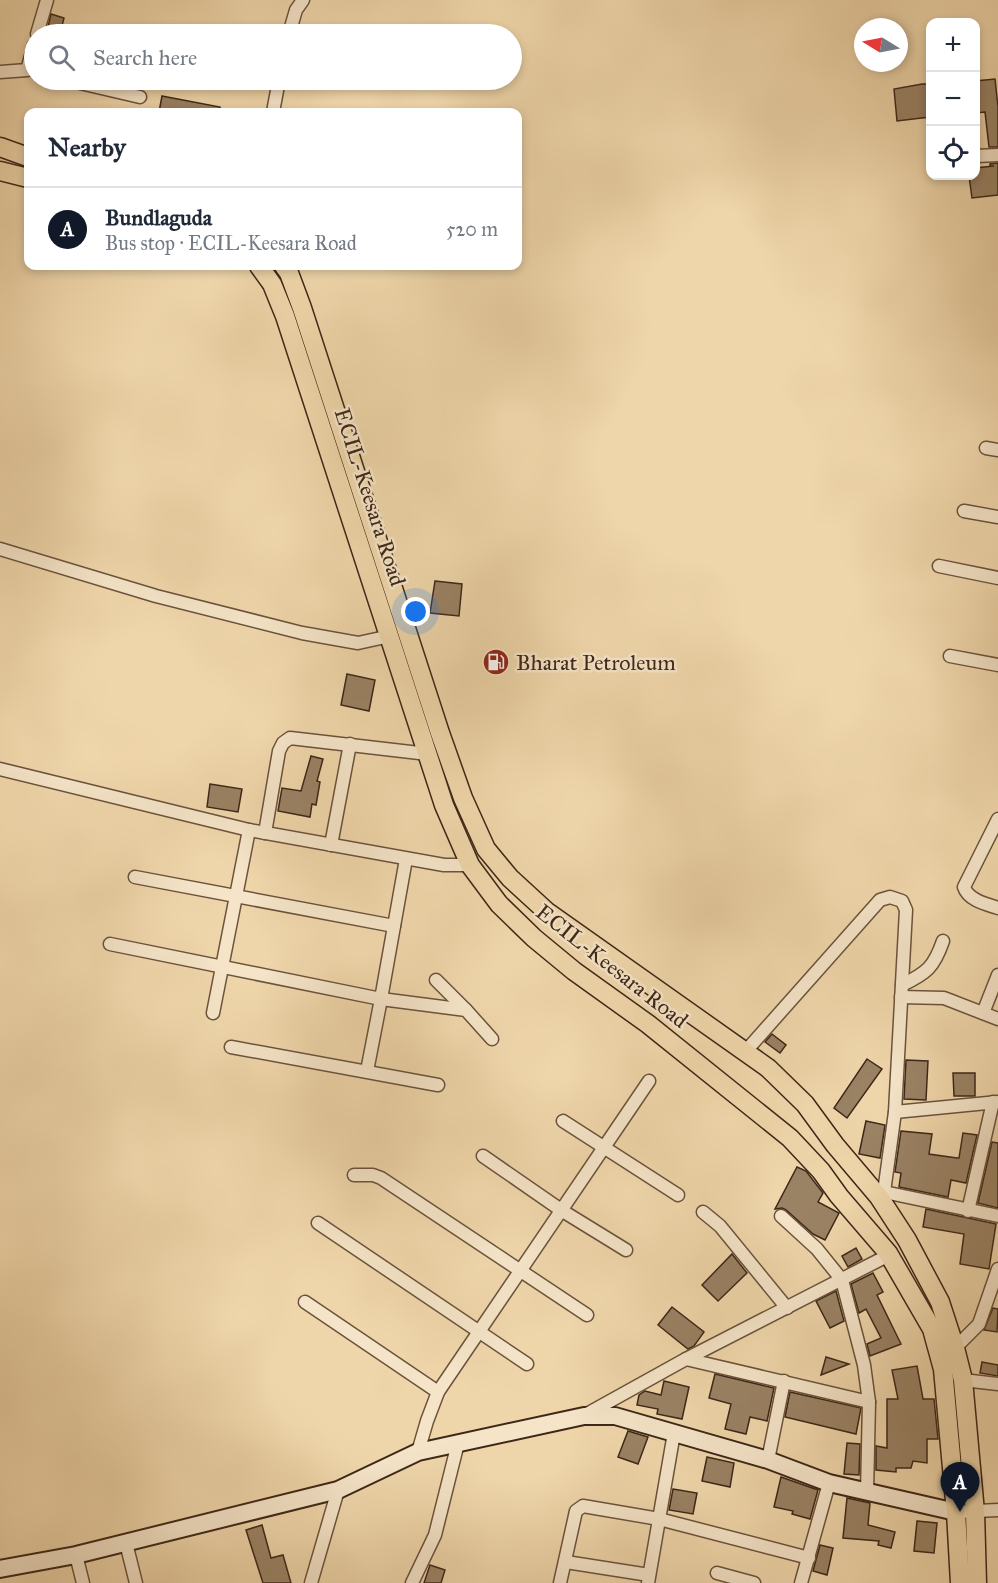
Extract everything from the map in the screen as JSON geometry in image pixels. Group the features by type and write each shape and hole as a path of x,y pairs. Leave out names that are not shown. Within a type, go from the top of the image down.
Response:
{"main road":[{"path":"0,147 24,156"},
{"path":"0,171 24,177"},
{"name":"ECIL-Keesara Road","path":"262,270 272,284 285,315 444,805 470,865 499,904 534,938 574,971 648,1024 790,1138 821,1171 889,1255 932,1329 943,1369 960,1583"},
{"name":"ECIL-Keesara Road","path":"287,270 302,308 442,738 463,798 486,849 510,878 546,911 768,1068 805,1104 835,1145 881,1195 940,1302 963,1380 975,1512 977,1583"},
{"path":"429,754 442,738"}],"street":[{"path":"40,24 47,0"},
{"path":"292,24 296,10 303,0"},
{"path":"0,72 24,71"},
{"path":"110,90 140,97"},
{"path":"274,108 277,90"},
{"path":"980,156 998,155"},
{"path":"964,511 998,518"},
{"path":"0,549 156,596 302,633 358,643 390,636"},
{"path":"939,566 998,578"},
{"path":"950,656 998,665"},
{"path":"265,833 279,751 283,743 294,737 429,754"},
{"path":"331,845 350,744"},
{"path":"0,769 249,830 406,859 444,865 470,865"},
{"path":"998,819 964,887 966,894 998,908"},
{"path":"213,1013 249,830"},
{"path":"367,1071 406,859"},
{"path":"135,877 394,926"},
{"path":"744,1052 880,900 890,897 902,901 906,910 895,1112 881,1195 998,1216"},
{"path":"902,991 928,970 936,959 943,941"},
{"path":"110,944 381,999 466,1010"},
{"path":"983,1013 998,975"},
{"path":"436,980 492,1039"},
{"path":"902,991 944,998 998,1019"},
{"path":"231,1047 438,1085"},
{"path":"418,1452 438,1392 649,1081"},
{"path":"895,1112 995,1102 968,1211"},
{"path":"563,1121 678,1195"},
{"path":"483,1156 561,1210 626,1250"},
{"path":"354,1174 381,1178 519,1272 587,1315"},
{"path":"703,1212 720,1226 787,1308"},
{"path":"781,1216 817,1249 842,1280 864,1365 869,1402 867,1492"},
{"path":"318,1223 527,1364"},
{"path":"584,1416 686,1359 889,1255"},
{"path":"955,1348 979,1324 998,1269"},
{"path":"305,1302 438,1392"},
{"path":"686,1359 869,1402"},
{"path":"963,1380 998,1384"},
{"path":"768,1460 784,1381"},
{"path":"0,1569 76,1555 338,1490 418,1452 584,1416 615,1416 768,1460 829,1483 867,1492 956,1512 998,1510"},
{"path":"566,1562 649,1579 674,1433"},
{"path":"412,1583 435,1535 458,1443"},
{"path":"801,1583 829,1483"},
{"path":"311,1583 338,1490"},
{"path":"560,1583 576,1511 580,1506 659,1519 808,1558"},
{"path":"126,1543 136,1583"},
{"path":"76,1555 83,1583"},
{"path":"717,1573 754,1583"}],"building":[{"path":"51,14 64,18 62,24 49,24"},
{"path":"995,79 998,147 989,147 985,112 980,112 980,80"},
{"path":"926,84 926,117 897,121 894,89"},
{"path":"162,96 220,107 220,108 160,108"},
{"path":"998,163 998,195 972,198 970,180 980,180 980,167 994,166 990,164"},
{"path":"435,581 462,584 459,616 430,613"},
{"path":"347,674 375,680 369,711 341,705"},
{"path":"311,756 323,759 317,781 320,782 316,805 312,804 310,817 278,811 282,788 301,791"},
{"path":"210,784 242,789 238,812 207,807"},
{"path":"772,1034 786,1045 780,1053 765,1042"},
{"path":"867,1059 882,1069 847,1118 834,1108"},
{"path":"906,1060 928,1061 926,1100 904,1099"},
{"path":"953,1073 975,1073 975,1096 954,1096"},
{"path":"866,1121 885,1125 880,1158 859,1154"},
{"path":"901,1131 932,1134 929,1154 957,1158 959,1158 963,1133 977,1135 966,1183 951,1180 948,1197 899,1187 901,1173 895,1172"},
{"path":"992,1142 998,1143 998,1208 978,1203"},
{"path":"797,1167 806,1171 823,1193 818,1202 839,1213 825,1240 813,1234 786,1210 775,1209"},
{"path":"926,1209 996,1224 989,1269 960,1264 964,1234 923,1227"},
{"path":"856,1248 862,1259 848,1267 842,1256"},
{"path":"732,1254 747,1273 718,1301 702,1285"},
{"path":"873,1273 883,1292 877,1295 901,1344 870,1356 867,1344 881,1338 866,1309 859,1313 851,1284"},
{"path":"836,1291 844,1321 830,1328 816,1301"},
{"path":"672,1307 704,1332 694,1346 688,1349 658,1325"},
{"path":"993,1308 998,1309 997,1332 984,1330"},
{"path":"826,1357 849,1364 821,1375"},
{"path":"982,1362 998,1365 998,1376 980,1373"},
{"path":"917,1366 923,1399 934,1399 938,1439 927,1439 927,1463 913,1461 911,1468 896,1468 896,1472 876,1470 876,1446 887,1448 887,1399 898,1399 892,1370"},
{"path":"715,1374 774,1388 767,1421 750,1417 746,1434 725,1429 731,1404 709,1398"},
{"path":"664,1381 689,1387 682,1419 657,1414 658,1409 637,1405 639,1395 645,1391 661,1395"},
{"path":"790,1392 861,1408 856,1434 785,1417"},
{"path":"628,1431 648,1437 638,1464 618,1457"},
{"path":"847,1443 860,1444 859,1475 844,1474"},
{"path":"707,1457 734,1463 730,1487 702,1481"},
{"path":"781,1477 818,1490 810,1519 792,1514 793,1511 774,1507"},
{"path":"673,1489 697,1493 693,1514 669,1510"},
{"path":"847,1498 870,1503 868,1525 895,1532 891,1548 878,1545 879,1541 843,1538"},
{"path":"917,1521 937,1523 934,1553 914,1551"},
{"path":"262,1525 271,1558 283,1555 291,1583 263,1583 246,1530"},
{"path":"820,1545 833,1548 827,1575 813,1571"},
{"path":"430,1565 445,1570 441,1583 424,1583"}],"place":[{"name":"Bharat Petroleum","path":"496,662"},
{"name":"Bundlaguda","path":"960,1512"}]}
